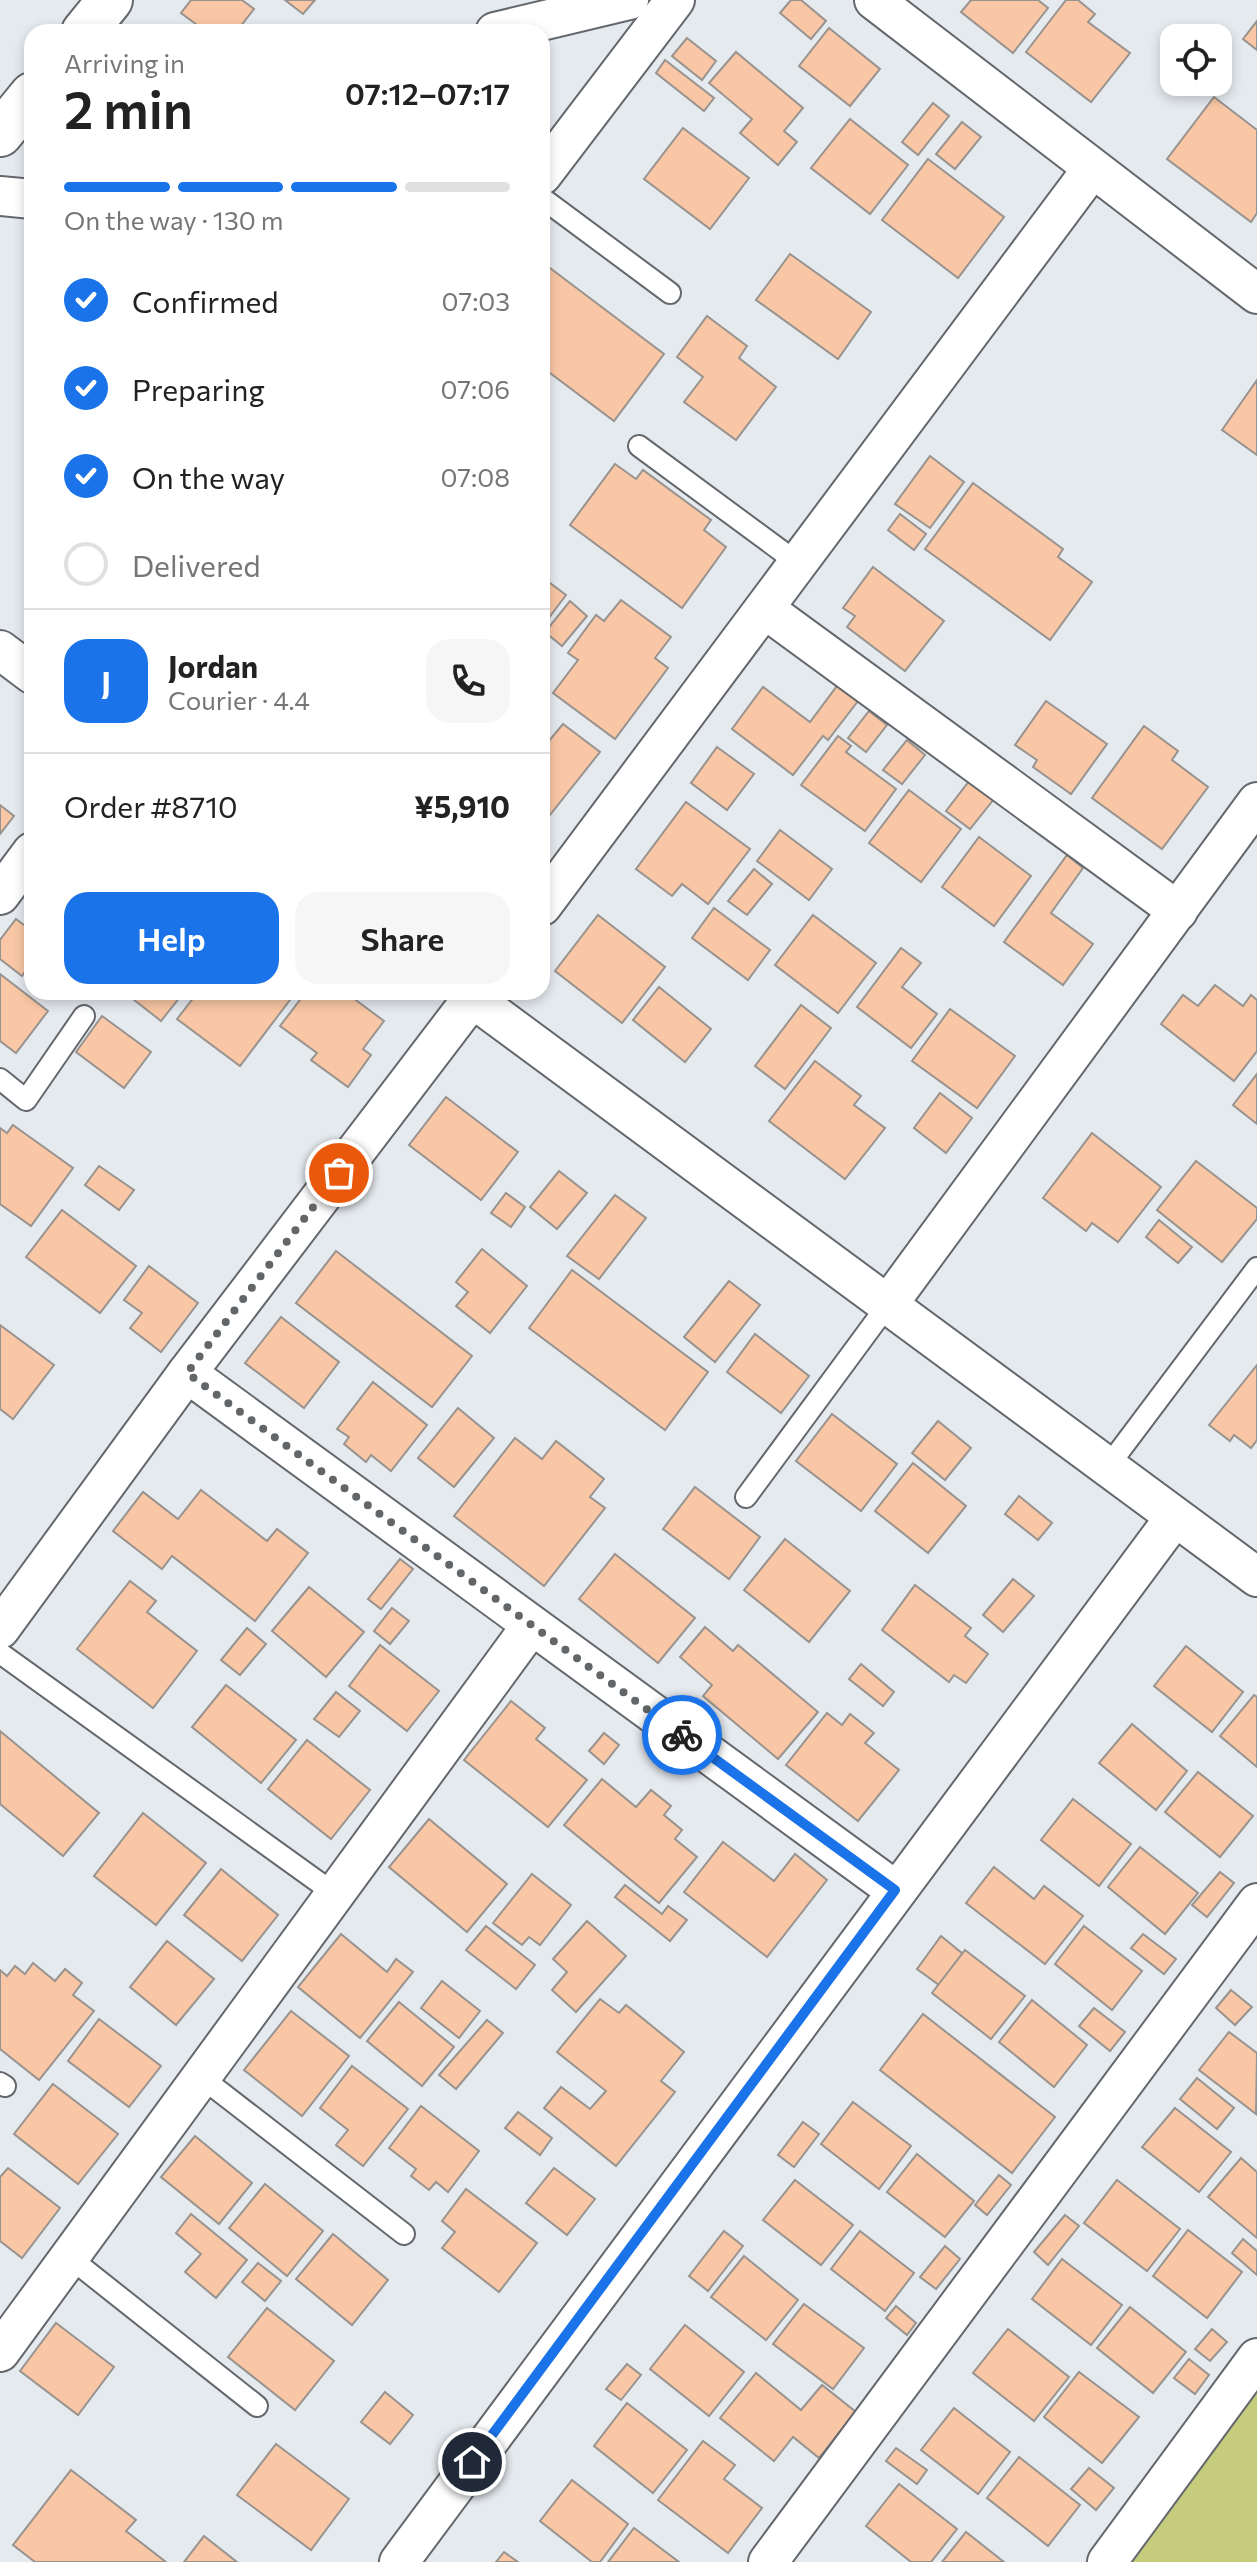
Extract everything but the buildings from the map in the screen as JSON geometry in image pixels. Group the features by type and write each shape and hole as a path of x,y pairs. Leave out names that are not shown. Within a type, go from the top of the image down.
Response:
{"street":[{"path":"90,24 109,0"},
{"path":"528,24 629,0"},
{"path":"550,164 675,0"},
{"path":"874,0 1257,294"},
{"path":"0,134 24,105"},
{"path":"550,895 766,610 1092,169"},
{"path":"0,196 24,198"},
{"path":"766,610 1178,911"},
{"path":"0,650 24,668"},
{"path":"889,1303 1257,802"},
{"path":"0,895 24,863"},
{"path":"0,1629 467,1000"},
{"path":"479,1000 889,1303 1064,1438 1109,1465 1257,1577"},
{"path":"187,1373 895,1890"},
{"path":"399,2562 895,1890 1175,1517"},
{"path":"0,2352 531,1626"},
{"path":"768,2562 1257,1903"},
{"path":"1107,2562 1257,2358"}],"lane":[{"path":"550,204 670,293"},
{"path":"639,446 799,564"},
{"path":"0,1079 26,1100 84,1016"},
{"path":"1109,1465 1257,1268"},
{"path":"746,1497 889,1303"},
{"path":"0,1653 335,1894"},
{"path":"201,2077 404,2234"},
{"path":"69,2257 257,2406"}],"green space":[{"path":"1257,2392 1257,2562 1129,2562"}],"way so far":[{"path":"339,1173 187,1373 682,1735"}],"route":[{"path":"472,2462 895,1890 682,1735"}]}
